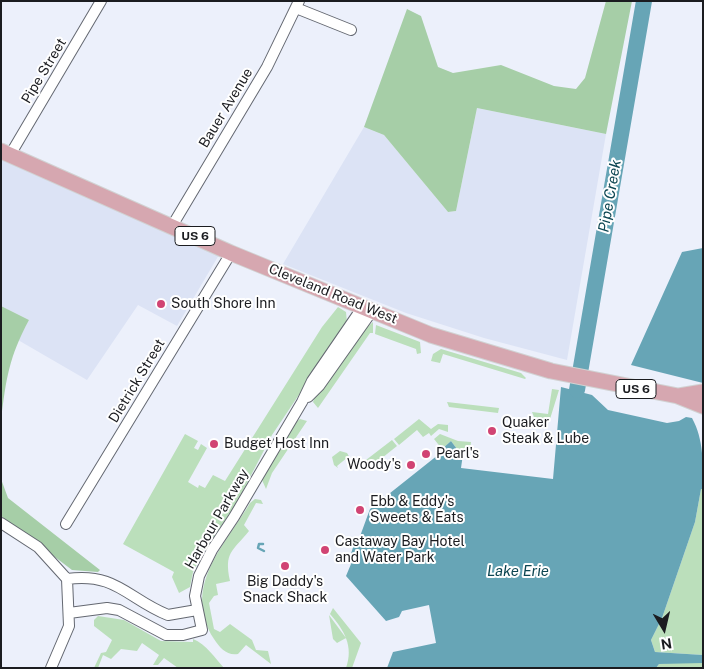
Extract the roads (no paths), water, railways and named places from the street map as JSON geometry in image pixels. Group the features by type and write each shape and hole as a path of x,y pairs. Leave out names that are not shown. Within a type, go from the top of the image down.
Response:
{"main road":[{"name":"Cleveland Road West","path":"6,153 232,252 431,335 550,371 678,396 703,406"},
{"name":"Cleveland Road West","path":"678,396 703,392"}],"street":[{"name":"Pipe Street","path":"6,153 101,1"},
{"path":"297,5 351,30"},
{"name":"Bauer Avenue","path":"172,226 267,67 297,5"},
{"name":"Dietrick Street","path":"66,524 232,252"},
{"name":"Harbour Parkway","path":"69,613 107,608 119,610 166,635 183,635 202,630 195,596 199,576 203,568 302,402 312,380 367,309"},
{"path":"1,523 38,547 67,579 69,626 51,668"},
{"path":"67,579 85,576 112,582 168,615 198,610"}],"water":[{"path":"703,248 703,383 631,365 682,252"},
{"name":"Lake Erie","path":"561,387 592,395 608,410 667,423 679,421 686,417 692,418 701,444 703,489 701,489 695,522 662,618 651,640 655,652 703,655 703,663 659,664 656,668 387,668 393,652 436,643 429,605 402,611 399,617 386,621 346,576 351,564 348,563 356,538 359,539 370,509 443,451 442,449 451,441 460,453 463,454 461,468 553,479"}],"waterway":[{"name":"Pipe Creek","path":"577,390 644,1"},
{"path":"263,544 259,544 258,548 264,551"}],"place":[{"name":"South Shore Inn","path":"161,304"},
{"name":"Quaker Steak & Lube","path":"492,431"},
{"name":"Budget Host Inn","path":"214,444"},
{"name":"Pearl's","path":"426,454"},
{"name":"Woody's","path":"411,465"},
{"name":"Ebb & Eddy's Sweets & Eats","path":"360,510"},
{"name":"Castaway Bay Hotel and Water Park","path":"325,550"},
{"name":"Big Daddy's Snack Shack","path":"285,566"}]}
